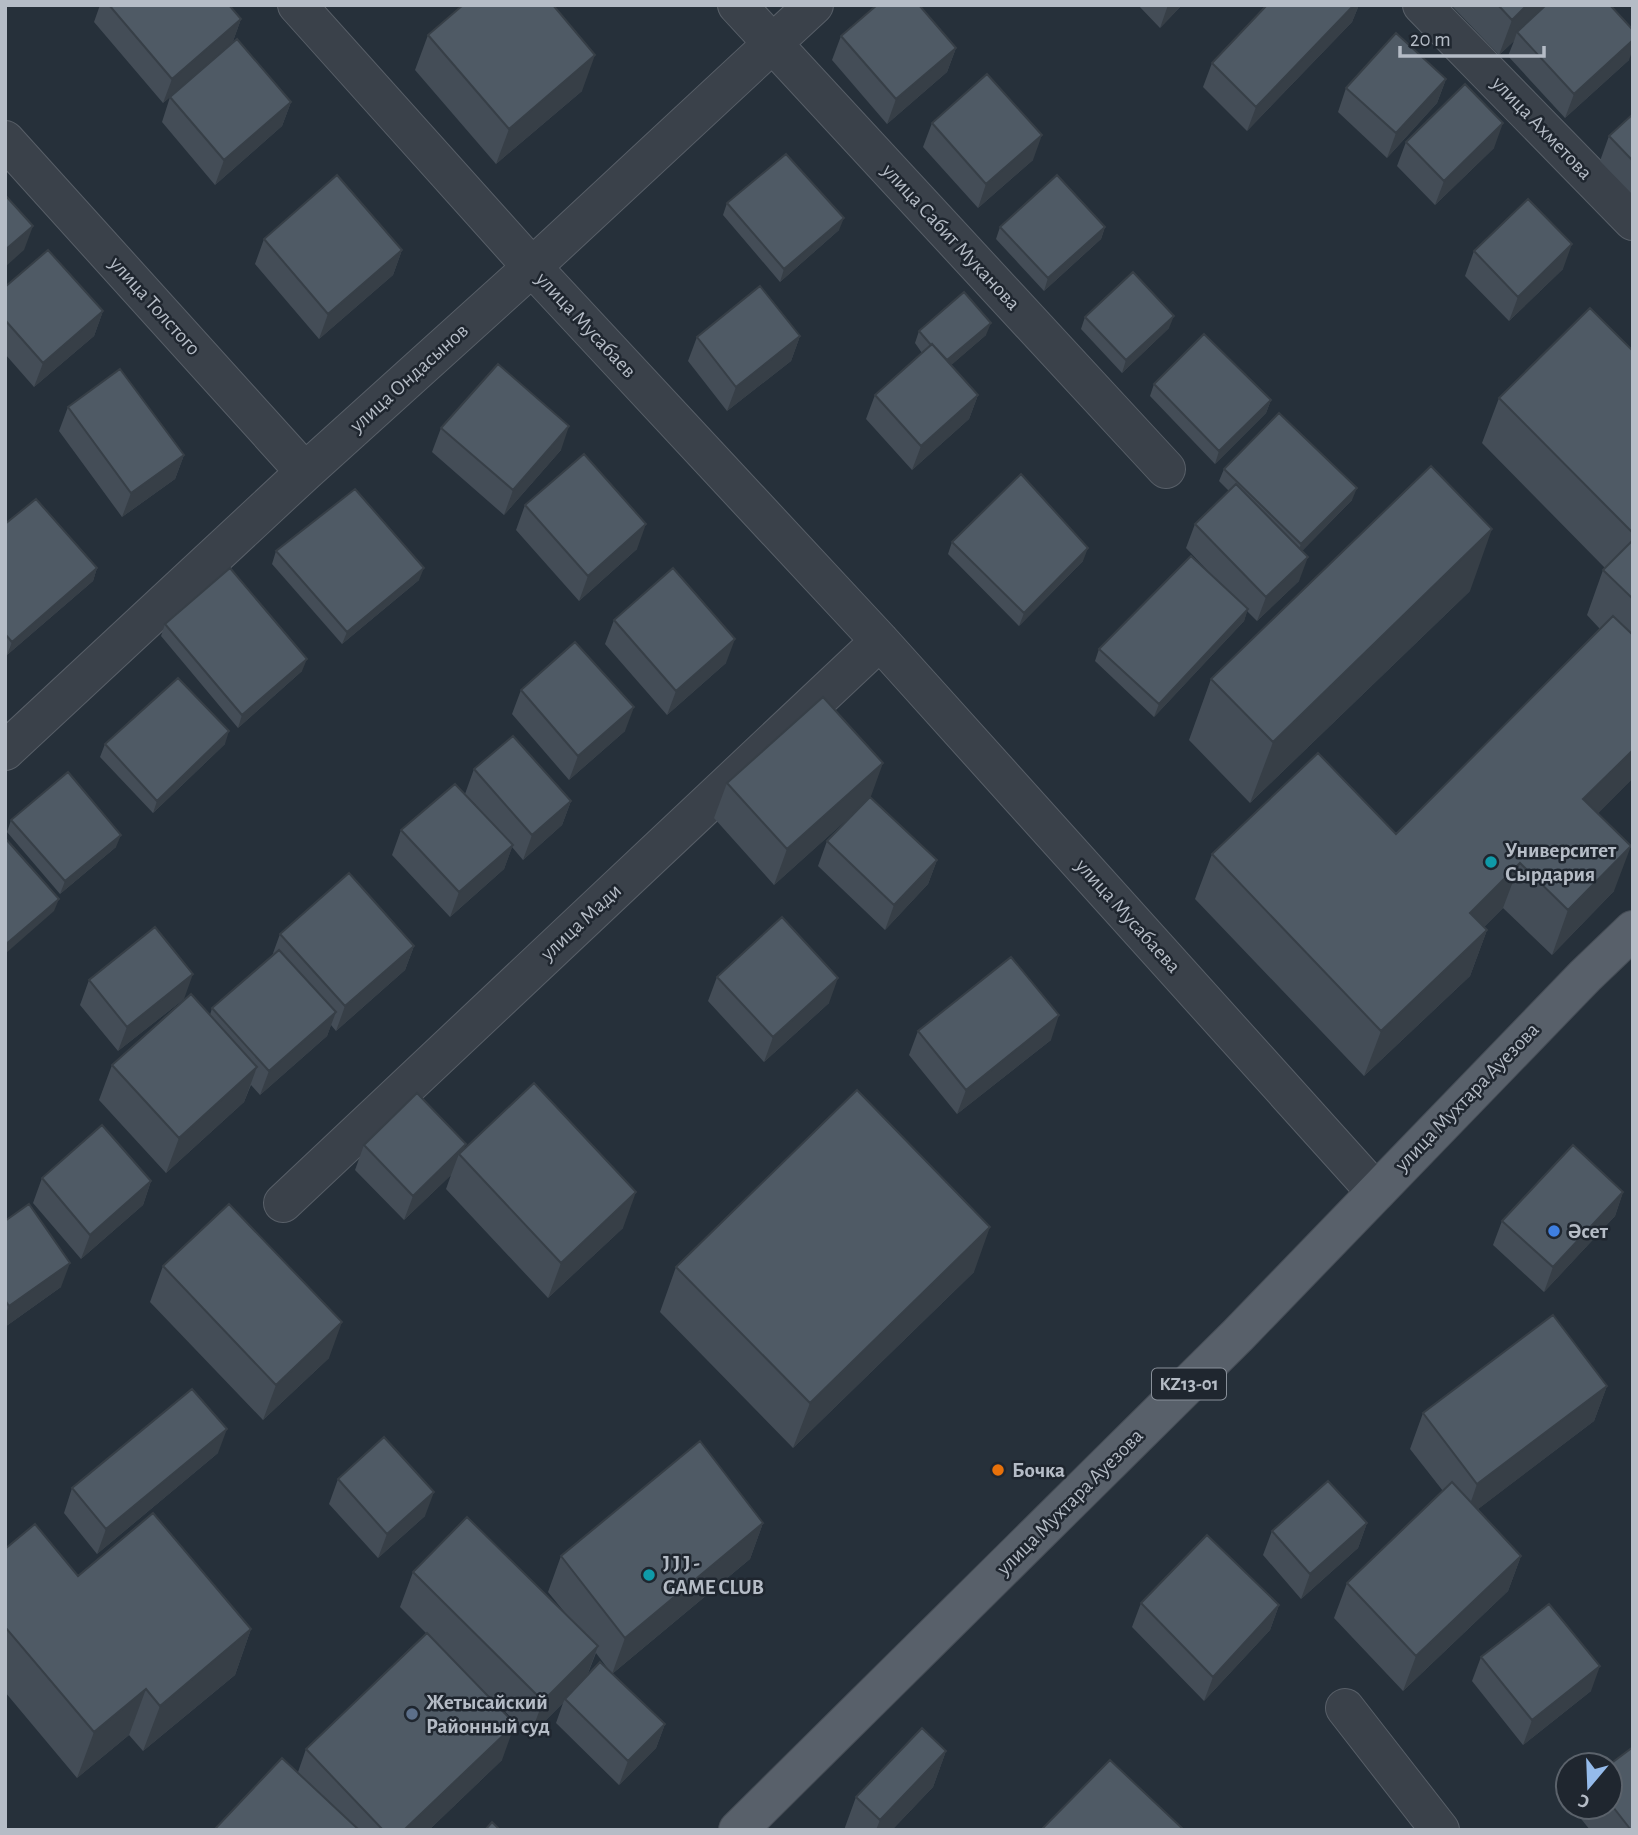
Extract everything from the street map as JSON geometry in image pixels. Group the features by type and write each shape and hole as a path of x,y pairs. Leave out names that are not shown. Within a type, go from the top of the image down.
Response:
{"main road":[{"name":"улица Мухтара Ауезова","path":"738,1830 1238,1335 1575,985 1633,930"}],"street":[{"name":"улица Мусабаев","path":"297,5 532,267 880,641"},
{"name":"улица Сабит Муканова","path":"737,5 1166,469"},
{"name":"улица Ондасынов","path":"5,751 814,5"},
{"name":"улица Ахметова","path":"1423,5 1633,221"},
{"name":"улица Толстого","path":"5,140 305,472"},
{"name":"улица Мусабаева","path":"880,641 1376,1192"},
{"name":"улица Мади","path":"283,1203 880,641"},
{"path":"1345,1708 1440,1830"}],"building":[{"path":"109,5 229,5 241,19 172,79"},
{"path":"463,5 553,5 595,55 509,129 428,35"},
{"path":"877,5 919,5 956,48 896,99 841,36"},
{"path":"1267,5 1354,5 1256,107 1212,63"},
{"path":"1498,5 1527,5 1512,20"},
{"path":"1546,5 1610,5 1633,30 1633,40 1574,94 1517,32"},
{"path":"1396,33 1446,79 1396,133 1346,88"},
{"path":"237,39 291,102 224,160 170,97"},
{"path":"987,74 1042,135 986,184 932,123"},
{"path":"1465,84 1503,123 1444,181 1406,142"},
{"path":"1633,114 1633,161 1609,136"},
{"path":"786,154 844,218 784,269 727,203"},
{"path":"337,175 402,250 328,314 264,239"},
{"path":"1057,175 1105,227 1048,278 1000,227"},
{"path":"5,195 33,226 5,250"},
{"path":"1528,199 1572,244 1518,297 1474,251"},
{"path":"48,250 103,311 43,363 5,320 5,287"},
{"path":"1133,272 1174,316 1126,360 1085,317"},
{"path":"760,286 800,336 736,387 697,337"},
{"path":"964,292 991,323 947,360 919,331"},
{"path":"1590,308 1633,351 1633,533 1499,398"},
{"path":"1204,334 1271,400 1219,451 1154,384"},
{"path":"932,344 978,395 921,446 875,395"},
{"path":"498,364 569,426 513,490 441,428"},
{"path":"120,369 184,455 131,493 68,407"},
{"path":"1279,413 1357,488 1301,544 1224,469"},
{"path":"584,454 646,524 588,576 525,505"},
{"path":"1431,466 1492,529 1273,742 1211,679"},
{"path":"1021,474 1088,548 1024,613 952,542"},
{"path":"1236,484 1308,557 1266,597 1195,524"},
{"path":"355,489 424,568 347,632 276,551"},
{"path":"36,499 97,568 12,642 5,634 5,524"},
{"path":"1633,540 1633,599 1603,570"},
{"path":"1191,556 1248,609 1159,704 1099,649"},
{"path":"230,568 307,659 242,715 165,624"},
{"path":"673,568 735,639 676,691 614,620"},
{"name":"Университет Сырдария","path":"1613,616 1633,635 1633,750 1583,799 1631,846 1568,910 1520,863 1470,913 1487,930 1381,1031 1212,854 1318,753 1396,834"},
{"path":"575,642 634,707 578,756 521,690"},
{"path":"178,678 229,731 157,801 105,744"},
{"path":"823,697 883,763 787,849 727,783"},
{"path":"513,736 571,801 532,835 474,769"},
{"path":"68,772 121,835 65,881 11,820"},
{"path":"455,784 513,845 459,892 401,830"},
{"path":"870,797 937,860 894,905 827,841"},
{"path":"5,838 59,899 5,945"},
{"path":"349,873 414,946 345,1006 280,934"},
{"path":"782,917 838,978 773,1037 717,977"},
{"path":"155,927 193,974 127,1027 89,980"},
{"path":"279,950 336,1012 269,1071 212,1008"},
{"path":"1011,957 1059,1015 966,1090 918,1031"},
{"path":"191,994 257,1067 179,1138 112,1065"},
{"path":"534,1083 636,1192 561,1263 459,1154"},
{"path":"857,1090 990,1227 810,1403 676,1267"},
{"path":"417,1093 466,1144 413,1196 364,1145"},
{"path":"102,1125 151,1181 90,1235 42,1178"},
{"name":"Әсет","path":"1573,1145 1623,1192 1553,1267 1502,1221"},
{"path":"29,1204 70,1263 9,1306 5,1300 5,1221"},
{"path":"229,1204 342,1322 276,1385 163,1266"},
{"path":"1553,1315 1607,1386 1477,1484 1423,1413"},
{"path":"192,1389 227,1429 106,1529 72,1488"},
{"path":"384,1437 434,1492 387,1534 338,1479"},
{"name":"J J J - GAME CLUB","path":"700,1441 763,1523 625,1638 561,1556"},
{"path":"1328,1481 1367,1523 1310,1574 1272,1531"},
{"path":"1452,1482 1521,1556 1416,1656 1347,1583"},
{"path":"153,1513 251,1629 160,1706 146,1689 94,1732 5,1627 5,1549 35,1524 78,1576"},
{"path":"467,1517 598,1646 543,1701 413,1572"},
{"path":"1207,1535 1279,1605 1213,1677 1141,1603"},
{"path":"1549,1604 1600,1666 1532,1720 1481,1657"},
{"name":"Жетысайский Районный суд","path":"427,1633 515,1724 404,1830 383,1830 306,1749"},
{"path":"600,1662 665,1724 628,1761 565,1699"},
{"path":"922,1728 946,1751 880,1820 856,1797"},
{"path":"1633,1747 1633,1830 1624,1821 1624,1754"},
{"path":"282,1758 359,1830 214,1830"},
{"path":"1110,1760 1184,1830 1041,1830"},
{"path":"492,1822 500,1830 485,1830"}],"place":[{"name":"Университет Сырдария","path":"1491,862"},
{"name":"Әсет","path":"1554,1231"},
{"name":"Бочка","path":"998,1470"},
{"name":"J J J - GAME CLUB","path":"649,1575"},
{"name":"Жетысайский Районный суд","path":"412,1714"}]}
